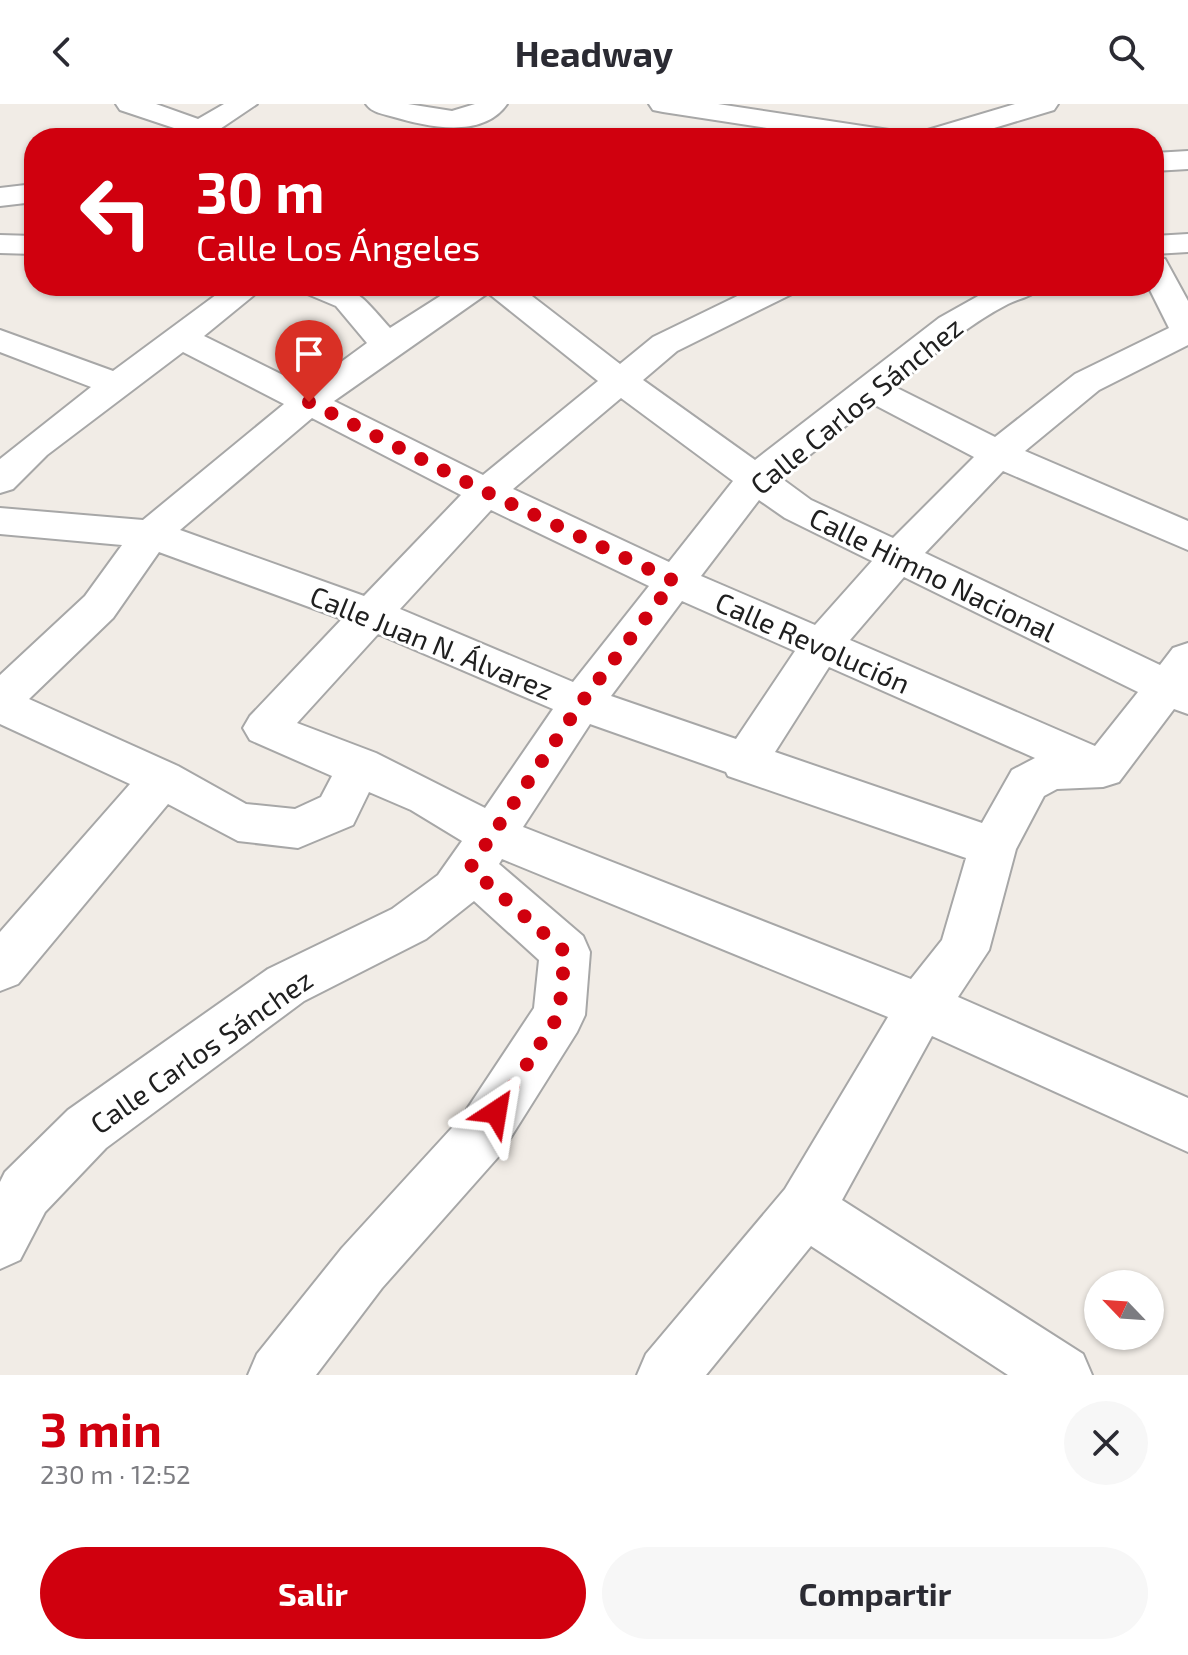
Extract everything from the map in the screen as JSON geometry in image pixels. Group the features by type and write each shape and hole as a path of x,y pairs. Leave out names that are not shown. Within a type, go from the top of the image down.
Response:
{"street":[{"path":"130,104 198,128"},
{"path":"203,128 243,104"},
{"path":"380,104 411,114 452,120 476,117 493,104"},
{"path":"663,104 823,128"},
{"path":"964,128 1044,104"},
{"path":"1164,161 1188,160"},
{"path":"0,197 24,194"},
{"path":"1164,244 1188,243"},
{"path":"0,244 24,245"},
{"path":"744,763 820,647 897,558 998,454 1087,382 1187,332 1164,286"},
{"path":"0,480 34,447 120,386 236,296"},
{"path":"340,296 347,299 387,345"},
{"path":"360,766 337,811 298,829 238,822 162,779 0,703 99,607 151,534 309,402 387,345 463,296"},
{"name":"Calle Himno Nacional","path":"512,296 619,380 798,509 897,558 1181,681"},
{"path":"278,1375 362,1268 480,1137 559,1015 565,952 481,851 427,797 265,728 486,492 665,344 763,296"},
{"name":"Calle Carlos Sánchez","path":"0,1240 12,1187 87,1129 286,985 409,924 455,890 581,703 755,479 951,325 1000,296"},
{"name":"Calle Revolución","path":"182,338 486,492 674,581 1103,769"},
{"path":"0,340 120,386"},
{"path":"870,388 998,454 1188,536"},
{"name":"Calle Juan N. Álvarez","path":"0,521 151,534 371,614 581,703 744,763 993,847"},
{"path":"667,1375 805,1209 859,1121 921,1006 964,950 993,847 1028,783 1051,771 1103,769 1181,681"},
{"path":"0,968 162,779"},
{"path":"481,851 921,1006 1188,1125"},
{"path":"805,1209 1062,1375"}],"route":[{"path":"309,402 486,492 674,581 581,703 470,868 565,952 559,1015 496,1112"}]}
